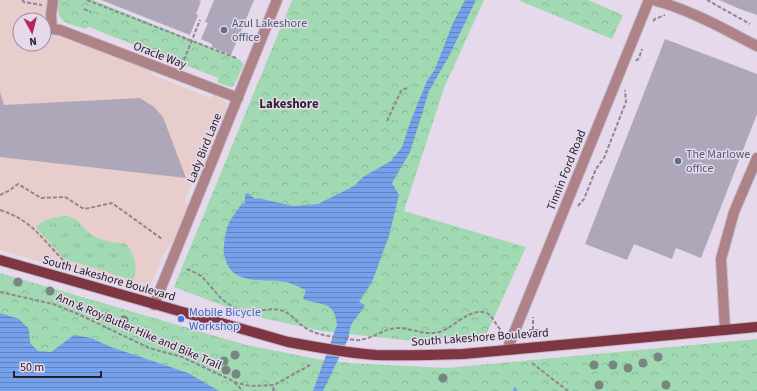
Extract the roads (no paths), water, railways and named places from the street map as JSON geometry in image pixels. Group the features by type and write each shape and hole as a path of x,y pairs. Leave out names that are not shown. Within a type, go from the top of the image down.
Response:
{"main road":[{"name":"South Lakeshore Boulevard","path":"0,260 288,342 348,352 377,355 463,354 757,327"}],"street":[{"name":"Oracle Way","path":"53,0 51,15 52,29 74,35 238,98"},
{"name":"Lady Bird Lane","path":"154,305 277,0"},
{"name":"Tinnin Ford Road","path":"507,350 649,0"},
{"path":"653,0 671,4 702,17 757,46"},
{"path":"725,330 721,259 734,212 757,158"}],"water":[{"path":"465,0 476,0 449,56 429,91 410,152 392,183 399,195 389,236 372,282 359,302 365,305 352,323 349,337 323,391 313,391 337,325 336,317 333,311 326,305 303,299 306,290 291,283 243,278 236,274 230,269 224,254 227,228 234,215 242,204 245,203 245,194 248,193 255,199 258,198 293,206 318,204 354,186 363,177 391,161 402,147 427,81 435,69 453,23"},
{"path":"0,313 19,319 29,329 30,343 38,351 51,352 74,335 91,338 111,347 188,373 219,391 0,391"}],"place":[{"name":"Azul Lakeshore office","path":"224,30"},
{"name":"The Marlowe office","path":"678,161"},
{"name":"Mobile Bicycle Workshop","path":"181,319"}],"district":[{"name":"Lakeshore","path":"289,103"}]}
